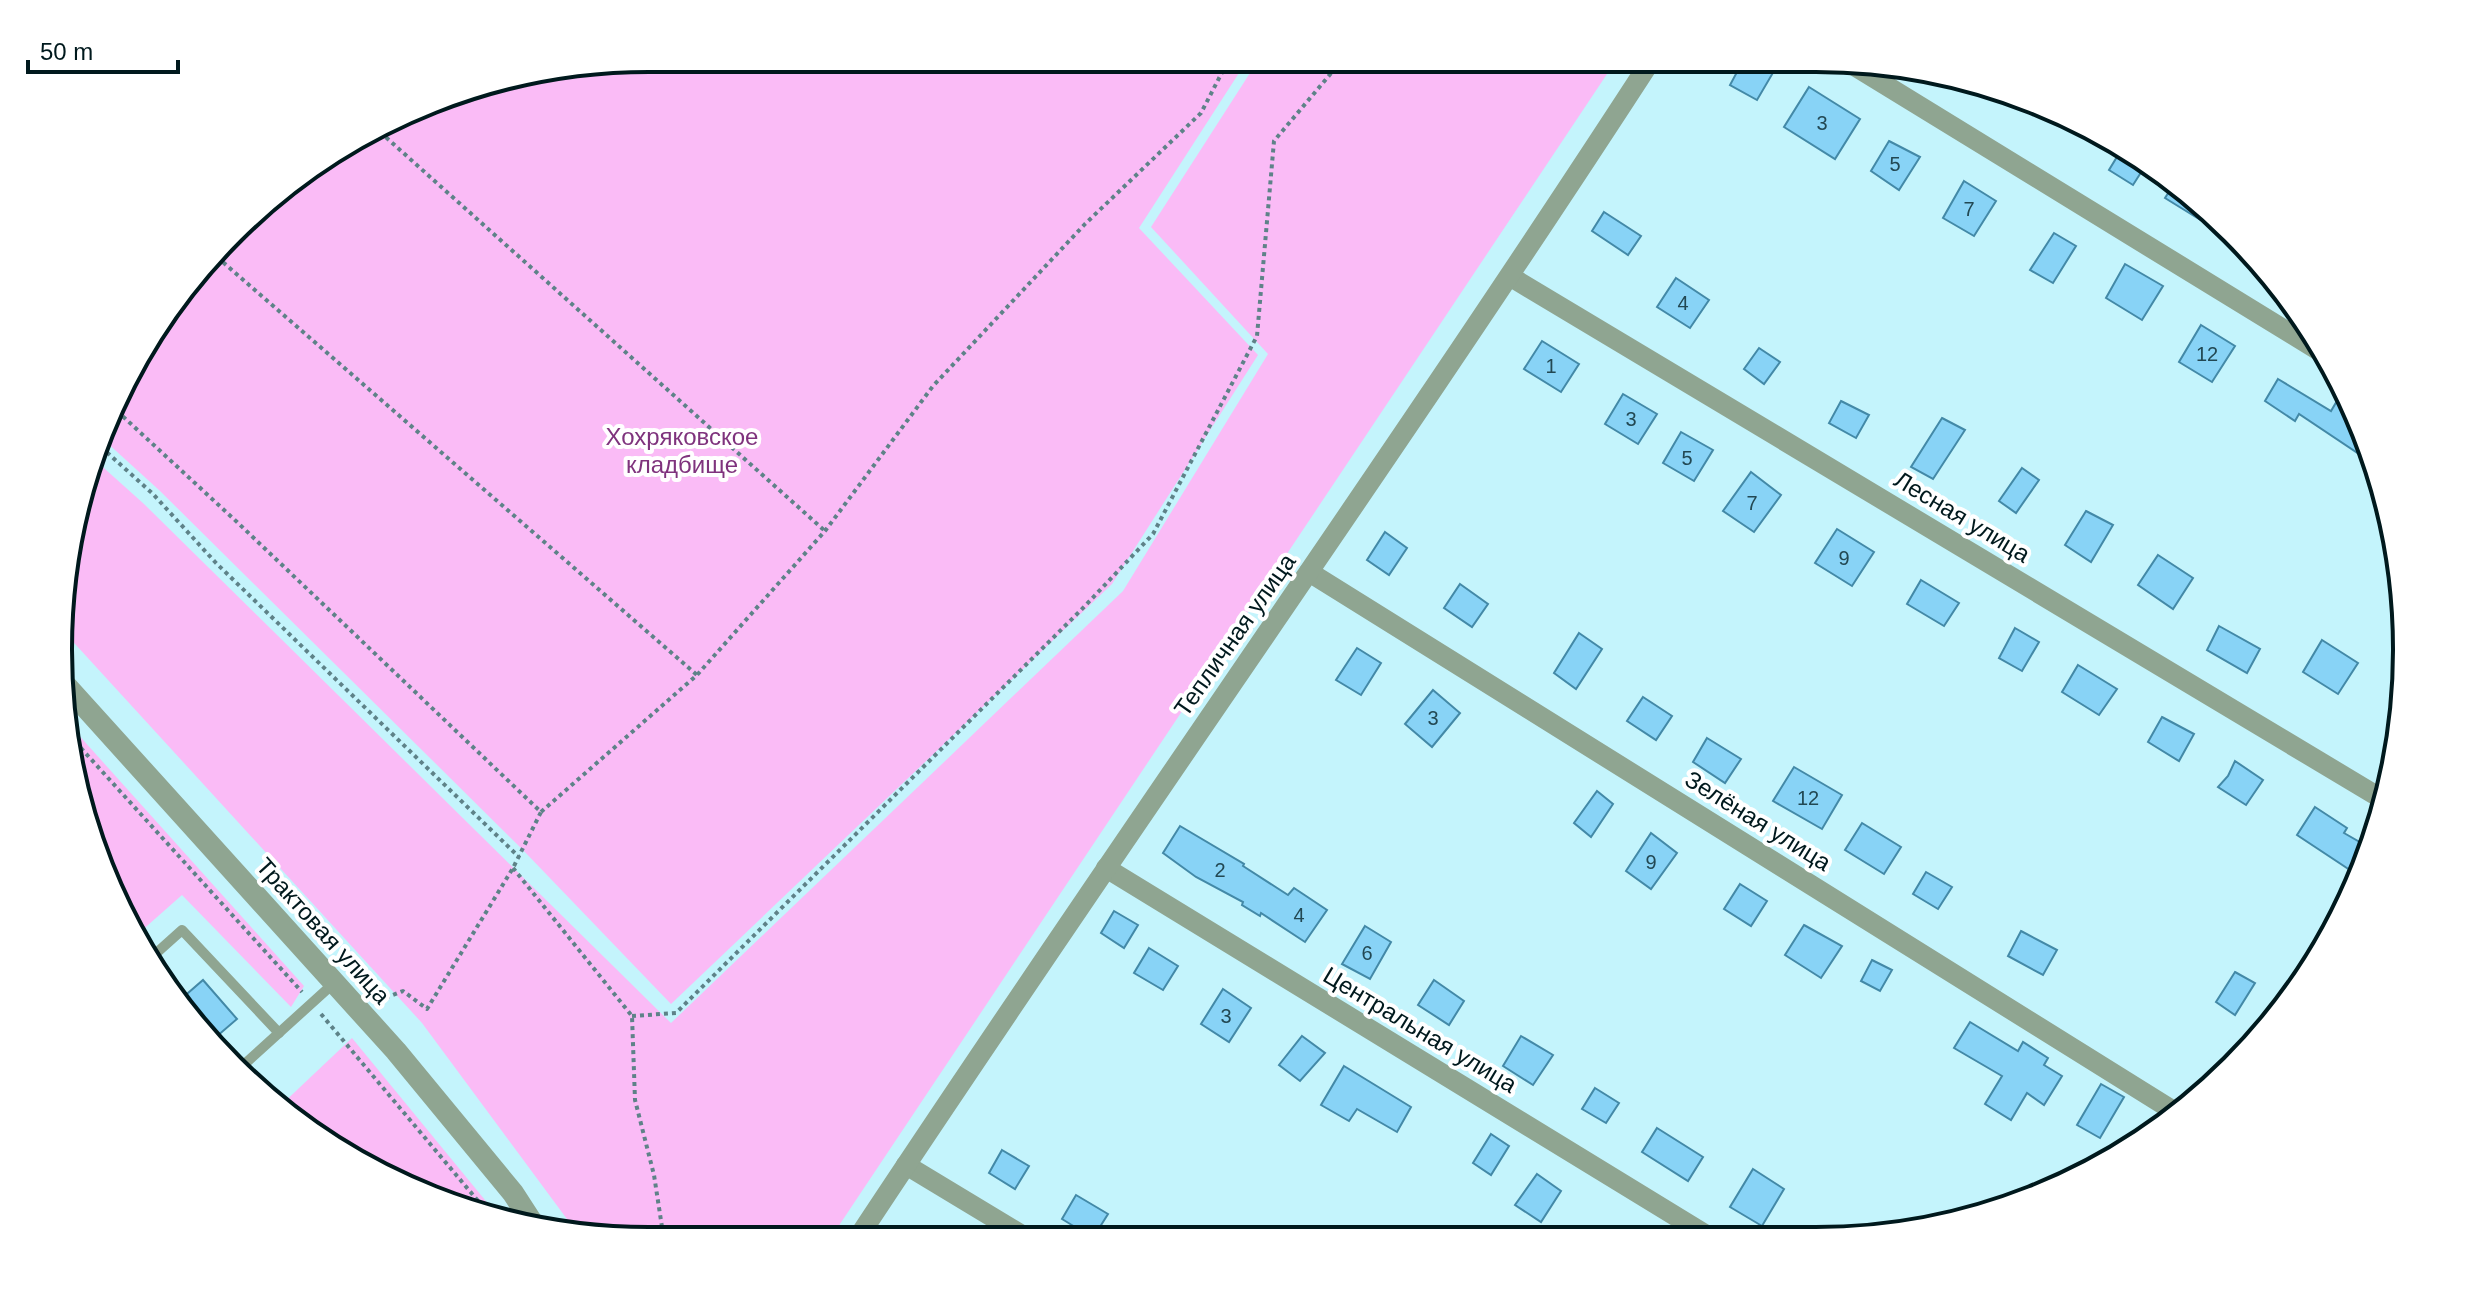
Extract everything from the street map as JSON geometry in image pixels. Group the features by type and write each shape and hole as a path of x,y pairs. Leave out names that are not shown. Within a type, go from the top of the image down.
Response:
{"street":[{"name":"Тепличная улица","path":"865,1227 1106,868 1511,277 1644,72"},
{"path":"1868,75 2304,342"},
{"name":"Лесная улица","path":"1511,277 2374,794"},
{"name":"Зелёная улица","path":"1309,572 2168,1107"},
{"name":"Трактовая улица","path":"74,694 365,1016 513,1193 526,1213"},
{"name":"Центральная улица","path":"1106,868 1693,1227"},
{"path":"906,1165 1009,1227"}],"lane":[{"path":"158,952 182,930 279,1033"},
{"path":"246,1063 334,983"}],"path":[{"path":"365,1016 383,999 403,991 427,1009 513,868 541,812 697,675 825,531 933,386 1085,224 1201,113 1222,72"},
{"path":"632,1016 676,1013 1084,607 1153,534 1257,336 1270,216 1274,141 1332,72"},
{"path":"385,137 825,531"},
{"path":"222,261 697,675"},
{"path":"122,416 541,812"},
{"path":"107,453 153,494 216,563 519,857"},
{"path":"81,748 312,1003 477,1200"},
{"path":"513,868 632,1016 635,1100 654,1175 662,1227"}],"green space":[{"name":"Хохряковское кладбище","path":"1240,72 1139,228 1258,355 1112,584 671,1004 522,849 159,490 110,445 149,361 191,298 241,241 298,191 361,149 429,116 537,83 612,73"},
{"path":"1251,72 1608,72 838,1227 650,1227 568,1221 422,1023 72,641 83,537 102,466 144,504 671,1023 1123,591 1268,354 1151,227"},
{"path":"79,735 304,986 291,1007 182,895 144,928 103,835"},
{"path":"352,1038 488,1203 429,1183 361,1150 287,1099"}],"building":[{"path":"1737,72 1773,72 1757,100 1730,85"},
{"path":"1809,87 1860,119 1835,159 1784,127"},
{"path":"1889,141 1920,157 1899,190 1871,171"},
{"path":"2117,157 2141,173 2133,185 2109,170"},
{"path":"1964,181 1996,201 1974,236 1943,218"},
{"path":"2169,192 2203,221 2165,198"},
{"path":"1604,212 1641,236 1628,255 1592,231"},
{"path":"2054,233 2076,246 2053,283 2030,270"},
{"path":"2125,264 2163,286 2142,320 2106,298"},
{"path":"1676,278 1709,300 1690,328 1657,307"},
{"path":"2201,325 2235,346 2212,382 2179,362"},
{"path":"1542,341 1579,364 1561,392 1524,369"},
{"path":"1759,348 1780,362 1764,384 1744,369"},
{"path":"2278,379 2331,411 2337,402 2358,453 2299,414 2295,421 2265,401"},
{"path":"1623,394 1657,414 1638,444 1605,424"},
{"path":"1841,401 1869,415 1856,438 1829,423"},
{"path":"1942,418 1965,430 1933,479 1911,467"},
{"path":"1681,432 1713,450 1694,481 1663,463"},
{"path":"2022,468 2039,480 2016,513 1999,501"},
{"path":"1751,472 1781,495 1754,532 1723,511"},
{"path":"2086,511 2113,525 2091,562 2065,545"},
{"path":"1837,529 1874,552 1852,586 1815,563"},
{"path":"1385,532 1407,548 1389,575 1367,560"},
{"path":"2158,555 2193,578 2173,609 2138,585"},
{"path":"1921,580 1959,603 1944,626 1907,604"},
{"path":"1460,584 1488,604 1472,627 1444,608"},
{"path":"2219,626 2260,649 2247,673 2207,650"},
{"path":"2015,628 2039,642 2022,671 1999,658"},
{"path":"1579,633 1602,649 1576,689 1554,673"},
{"path":"2322,640 2358,663 2338,694 2303,672"},
{"path":"1357,648 1381,663 1361,695 1336,680"},
{"path":"2078,665 2117,689 2099,715 2062,692"},
{"path":"1433,690 1460,713 1432,747 1405,724"},
{"path":"1643,697 1672,716 1656,740 1627,721"},
{"path":"2162,717 2194,734 2179,761 2148,742"},
{"path":"1707,738 1741,759 1725,783 1693,762"},
{"path":"2235,761 2263,780 2246,805 2218,787"},
{"path":"1794,767 1842,795 1822,829 1773,801"},
{"path":"1597,791 1613,804 1591,837 1574,823"},
{"path":"2315,807 2347,828 2344,833 2359,842 2349,870 2297,835"},
{"path":"1862,823 1901,847 1884,874 1845,850"},
{"path":"1180,826 1244,864 1288,895 1294,888 1327,910 1305,942 1261,913 1260,916 1242,905 1243,902 1196,877 1163,853"},
{"path":"1651,833 1677,853 1651,889 1626,871"},
{"path":"1926,872 1952,887 1938,909 1913,894"},
{"path":"1740,884 1767,901 1751,926 1724,909"},
{"path":"1114,911 1138,925 1124,948 1101,933"},
{"path":"1804,925 1842,946 1821,978 1785,955"},
{"path":"1365,926 1391,942 1370,979 1342,964"},
{"path":"2021,931 2057,950 2043,975 2008,956"},
{"path":"1149,948 1178,966 1163,990 1134,973"},
{"path":"1872,960 1892,970 1880,991 1861,981"},
{"path":"2235,972 2255,983 2235,1015 2216,1002"},
{"path":"203,980 237,1019 219,1034 186,994"},
{"path":"1434,980 1464,1001 1449,1025 1418,1005"},
{"path":"1223,989 1251,1008 1229,1042 1201,1024"},
{"path":"1970,1022 2018,1051 2023,1042 2048,1058 2044,1065 2062,1076 2044,1105 2027,1093 2011,1120 1985,1104 2002,1076 1954,1048"},
{"path":"1302,1036 1325,1053 1300,1081 1279,1065"},
{"path":"1521,1036 1553,1055 1533,1085 1503,1066"},
{"path":"1344,1066 1411,1107 1397,1132 1357,1109 1349,1121 1321,1105"},
{"path":"2101,1084 2124,1097 2100,1138 2077,1125"},
{"path":"1595,1088 1619,1103 1606,1123 1582,1109"},
{"path":"1657,1128 1703,1157 1688,1181 1642,1152"},
{"path":"1491,1134 1509,1146 1491,1175 1473,1163"},
{"path":"1002,1150 1029,1166 1015,1189 989,1173"},
{"path":"1753,1169 1784,1189 1762,1226 1730,1207"},
{"path":"1537,1174 1561,1191 1541,1222 1515,1205"},
{"path":"1076,1195 1108,1214 1100,1227 1075,1227 1062,1219"}]}
